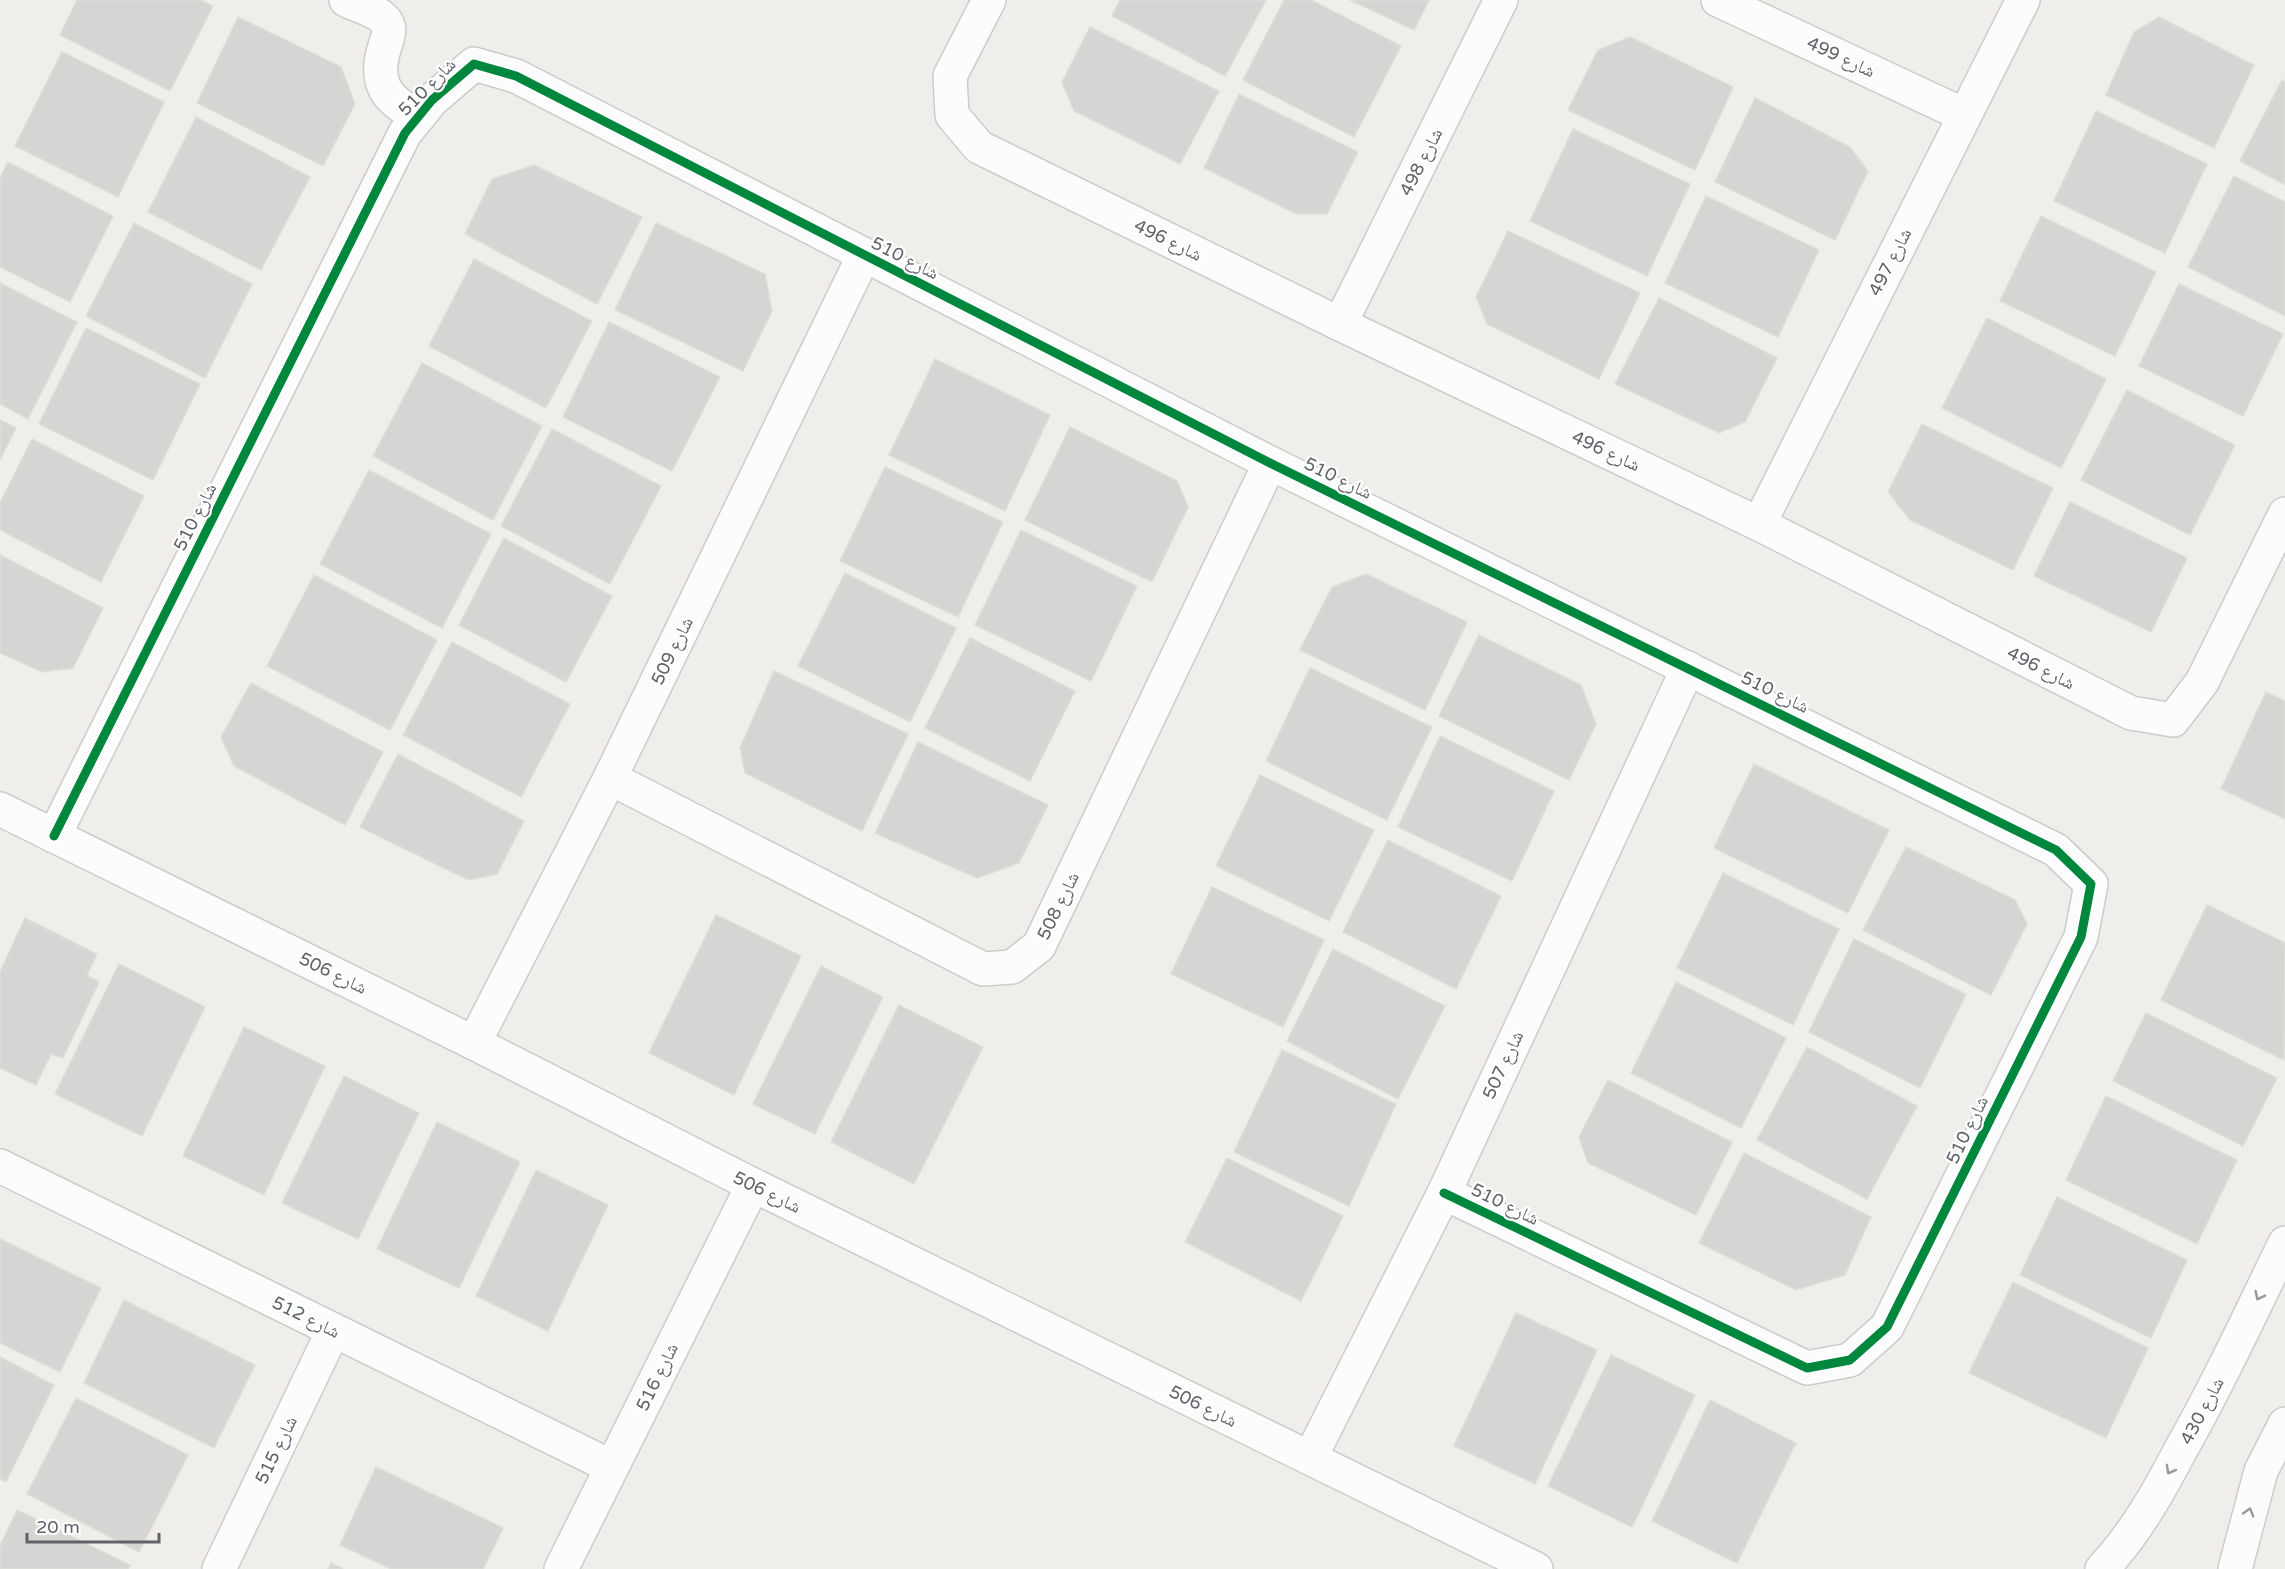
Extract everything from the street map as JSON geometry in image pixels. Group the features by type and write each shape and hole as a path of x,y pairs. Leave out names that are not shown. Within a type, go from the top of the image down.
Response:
{"street":[{"path":"346,0 375,13 387,23 389,35 379,76 387,94 400,108 419,116"},
{"name":"شارع 498","path":"1340,324 1501,0"},
{"name":"شارع 499","path":"1718,0 1964,115"},
{"name":"شارع 497","path":"1759,524 2023,0"},
{"name":"شارع 496","path":"983,2 950,76 952,115 979,147 1340,324 1759,524 2131,713 2172,720 2202,682 2285,514"},
{"name":"شارع 510","path":"54,836 405,133 432,100 474,64 516,76 1270,463 2056,850 2091,884 2081,937 1887,1327 1850,1360 1807,1368 1444,1193"},
{"name":"شارع 509","path":"474,1043 610,778 864,255"},
{"name":"شارع 508","path":"610,778 983,969 1012,968 1039,946 1270,463"},
{"name":"شارع 507","path":"1310,1458 1444,1193 1688,668"},
{"name":"شارع 506","path":"0,809 474,1043 753,1185 1536,1569"},
{"name":"شارع 512","path":"0,1166 612,1467"},
{"name":"شارع 516","path":"561,1569 753,1185"},
{"name":"شارع 430","path":"2102,1569 2115,1556 2153,1501 2203,1411 2285,1244"},
{"name":"شارع 515","path":"219,1569 333,1331"},
{"path":"2235,1569 2261,1471 2285,1424"}],"building":[{"path":"77,0 200,0 213,6 170,91 60,35"},
{"path":"1120,0 1266,0 1225,76 1112,16"},
{"path":"1284,0 1311,0 1401,46 1354,137 1243,80"},
{"path":"1350,0 1429,0 1414,30"},
{"path":"238,17 341,67 355,104 323,166 197,103"},
{"path":"2159,17 2254,65 2214,148 2106,95 2134,32"},
{"path":"1090,27 1219,91 1180,164 1074,111 1062,82"},
{"path":"1630,37 1733,87 1695,170 1568,110 1598,50"},
{"path":"62,52 164,102 118,197 15,146"},
{"path":"2282,80 2285,82 2285,185 2240,161"},
{"path":"1239,94 1358,152 1327,214 1296,214 1204,168"},
{"path":"1755,98 1850,147 1868,171 1835,240 1715,182"},
{"path":"2096,111 2207,164 2165,253 2054,201"},
{"path":"196,117 310,177 261,270 148,212"},
{"path":"1573,129 1690,184 1647,276 1530,221"},
{"path":"8,162 113,216 70,302 0,267 0,178"},
{"path":"534,165 642,217 597,304 465,234 492,179"},
{"path":"2234,176 2285,202 2285,316 2188,267"},
{"path":"1706,196 1819,250 1778,337 1665,283"},
{"path":"2041,216 2156,272 2115,356 2000,301"},
{"path":"134,223 252,284 205,378 86,316"},
{"path":"656,223 765,274 772,311 743,371 615,310"},
{"path":"1508,231 1640,293 1599,379 1487,324 1476,297"},
{"path":"474,259 592,321 546,408 429,346"},
{"path":"0,283 77,322 28,419 0,404"},
{"path":"2179,284 2283,334 2243,416 2139,366"},
{"path":"1659,298 1777,358 1745,422 1719,433 1615,384"},
{"path":"1987,318 2106,379 2061,468 1942,408"},
{"path":"609,322 720,377 672,471 563,417"},
{"path":"86,328 200,384 153,480 39,424"},
{"path":"935,359 1050,415 1005,511 889,455"},
{"path":"422,363 542,426 493,520 373,456"},
{"path":"2127,390 2235,445 2190,535 2081,480"},
{"path":"0,420 16,428 0,460"},
{"path":"1922,424 2053,488 2013,570 1910,520 1888,492"},
{"path":"1070,427 1177,481 1188,507 1152,582 1025,520"},
{"path":"552,429 661,486 610,584 501,526"},
{"path":"32,439 144,496 101,582 0,530 0,503"},
{"path":"885,467 1003,522 958,617 840,561"},
{"path":"369,470 491,534 442,628 320,564"},
{"path":"2070,502 2187,558 2151,632 2034,576"},
{"path":"1021,530 1137,586 1091,681 975,625"},
{"path":"504,538 612,596 566,682 459,625"},
{"path":"0,555 103,608 73,668 42,672 0,653"},
{"path":"845,573 956,628 910,722 798,666"},
{"path":"1366,574 1467,622 1425,710 1300,650 1332,587"},
{"path":"314,575 437,640 390,730 267,666"},
{"path":"1479,635 1581,685 1596,724 1569,780 1439,716"},
{"path":"970,638 1075,691 1030,781 925,728"},
{"path":"452,642 570,704 521,797 403,735"},
{"path":"1310,668 1432,727 1387,820 1266,761"},
{"path":"774,671 908,734 862,831 745,773 740,748"},
{"path":"251,683 383,752 345,825 234,766 221,737"},
{"path":"2266,692 2285,701 2285,819 2221,789"},
{"path":"1440,736 1554,791 1512,881 1398,827"},
{"path":"918,742 1048,805 1019,863 977,878 875,833"},
{"path":"398,754 524,821 497,874 468,880 360,827"},
{"path":"1754,764 1889,830 1848,913 1714,848"},
{"path":"1260,775 1374,830 1329,921 1216,866"},
{"path":"1388,840 1501,896 1456,989 1343,932"},
{"path":"1906,847 2015,900 2027,924 1991,995 1863,930"},
{"path":"1723,873 1839,929 1793,1025 1677,968"},
{"path":"1212,887 1324,940 1283,1027 1171,974"},
{"path":"2207,905 2285,943 2284,1060 2161,1000"},
{"path":"716,915 801,956 734,1095 649,1053"},
{"path":"25,918 97,954 87,975 99,982 63,1058 51,1054 36,1085 0,1068 0,972"},
{"path":"1854,939 1966,994 1920,1088 1809,1032"},
{"path":"1333,949 1445,1006 1398,1099 1287,1041"},
{"path":"119,964 205,1007 142,1136 55,1094"},
{"path":"821,966 883,997 815,1134 753,1104"},
{"path":"1676,982 1786,1038 1741,1128 1631,1073"},
{"path":"899,1005 983,1047 914,1184 831,1142"},
{"path":"2146,1013 2277,1078 2243,1146 2113,1081"},
{"path":"244,1027 325,1066 264,1195 183,1156"},
{"path":"1807,1047 1917,1106 1867,1199 1757,1140"},
{"path":"1282,1050 1396,1104 1349,1206 1234,1152"},
{"path":"344,1076 419,1113 358,1239 282,1203"},
{"path":"1608,1080 1732,1142 1696,1215 1588,1163 1579,1137"},
{"path":"2106,1096 2237,1160 2197,1244 2066,1180"},
{"path":"437,1122 520,1162 459,1288 377,1249"},
{"path":"1744,1153 1871,1217 1845,1275 1796,1290 1699,1243"},
{"path":"1227,1158 1343,1216 1301,1301 1185,1242"},
{"path":"536,1170 608,1205 548,1331 476,1296"},
{"path":"2057,1197 2187,1260 2151,1338 2020,1275"},
{"path":"0,1239 101,1288 60,1372 0,1343"},
{"path":"2013,1282 2148,1348 2106,1438 1969,1373"},
{"path":"124,1300 255,1365 214,1448 84,1383"},
{"path":"1516,1313 1597,1350 1535,1484 1454,1446"},
{"path":"1611,1355 1695,1395 1632,1527 1548,1486"},
{"path":"0,1357 54,1385 6,1482 0,1479"},
{"path":"76,1398 188,1455 139,1552 27,1494"},
{"path":"1710,1400 1796,1443 1737,1563 1652,1521"},
{"path":"376,1467 503,1528 483,1569 391,1569 340,1545"},
{"path":"17,1510 130,1565 128,1569 0,1569 0,1546"},
{"path":"331,1563 343,1569 328,1569"}],"cycle path":[{"path":"54,836 405,133 432,100 474,64 516,76 1270,463 2056,850 2091,884 2081,937 1887,1327 1850,1360 1807,1368 1444,1193"}]}
